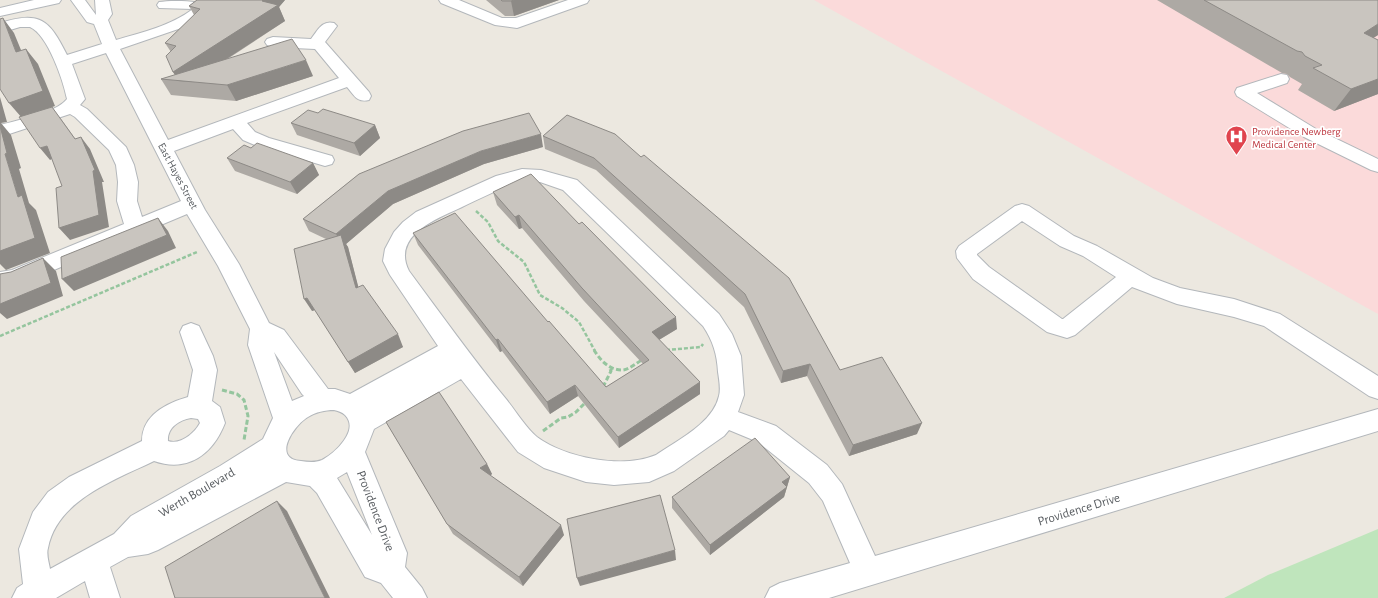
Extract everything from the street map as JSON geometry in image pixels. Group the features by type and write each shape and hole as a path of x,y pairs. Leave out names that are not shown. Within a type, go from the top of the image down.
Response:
{"street":[{"path":"0,8 24,0"},
{"path":"0,12 54,0"},
{"path":"59,0 79,0 92,19 100,20 105,14 102,0"},
{"path":"446,0 500,22 517,24 582,0"},
{"path":"62,62 162,30 185,22 204,8 192,4 165,3 160,26 162,30"},
{"name":"East Hayes Street","path":"100,20 111,46 192,204 228,264 261,329 260,345 286,420"},
{"path":"0,28 21,23 31,22 39,24 44,29 62,62 75,91 76,99 70,107 60,113 0,131"},
{"path":"315,44 329,26"},
{"path":"273,42 315,44 321,46 363,96"},
{"path":"1281,79 1243,92 1310,133 1378,166"},
{"path":"163,148 350,80"},
{"path":"70,107 81,113 117,146 125,165 128,182 127,201 135,227"},
{"path":"236,122 249,136 263,142 325,160"},
{"path":"522,176 541,176 570,185 711,320 721,334 729,356 732,395 724,417 716,428 665,463 649,470 614,473 586,470 553,460 527,444 459,357 401,275 394,261 395,249 401,237 410,228 423,217 464,198 503,180 522,176"},
{"path":"0,280 15,277 192,204"},
{"path":"1131,276 1067,329 1055,326 982,273 967,258 966,251 1022,211 1067,241 1090,251 1146,284 1177,296 1234,308 1272,320 1378,388"},
{"path":"261,329 276,336 311,387 322,400"},
{"path":"191,332 205,370 201,397 211,414 213,421 211,429 206,437 189,450 169,454 161,452 156,447 154,441 155,434 165,419 201,397"},
{"path":"358,414 459,357"},
{"path":"335,399 358,414 362,430 359,442 343,461 327,470 314,474 302,474 285,469 276,459 274,446 277,435 286,420 305,406 322,400 335,399"},
{"path":"724,417 767,434 818,474 833,493 868,572"},
{"name":"Providence Drive","path":"780,598 1378,420"},
{"name":"Werth Boulevard","path":"33,595 124,544 142,525 230,475 274,446"},
{"path":"33,595 33,549 43,521 58,501 78,486 156,447"},
{"name":"Providence Drive","path":"352,451 393,553 390,572"},
{"name":"Werth Boulevard","path":"124,544 148,540 285,469"},
{"name":"Providence Drive","path":"314,474 326,484 375,567 390,572 412,598"},
{"path":"94,561 105,598"}],"path":[{"path":"464,198 488,222 498,241 524,262 533,284 540,295 562,308 579,322 598,357 612,371 610,377 600,389"},
{"path":"0,336 197,252"},
{"path":"663,350 701,347 707,339 721,334"},
{"path":"609,367 622,370 629,368 648,356"},
{"path":"201,397 222,389 240,396 245,402 247,418 242,447"},
{"path":"527,444 553,422 576,412 590,398"}],"shaded area":[{"name":"Providence Newberg Medical Center","path":"814,0 1378,0 1378,314"}],"green space":[{"path":"1378,529 1378,598 1224,598 1268,575"}],"building":[{"path":"197,0 263,0 262,1 278,5 173,72 166,56 176,46 165,43 200,9 189,6"},
{"path":"501,0 514,0 502,1"},
{"path":"1204,0 1378,0 1378,24 1364,33 1378,40 1378,79 1351,89 1313,68 1322,65 1305,56 1302,52 1297,51"},
{"path":"3,18 16,52 26,49 43,91 9,103 0,89 0,19"},
{"path":"292,39 306,60 227,85 161,79"},
{"path":"52,107 75,139 81,137 95,170 93,171 99,215 59,228 56,188 62,186 47,146 40,148 19,117"},
{"path":"323,109 375,125 354,143 291,123 308,110 318,113"},
{"path":"529,113 541,134 481,151 388,191 336,234 303,219 359,174 463,131"},
{"path":"567,115 615,134 641,157 644,155 789,278 840,370 882,357 922,423 853,445 810,364 783,371 745,294 594,158 543,136"},
{"path":"0,126 7,153 5,154 18,197 22,195 35,238 0,251"},
{"path":"257,143 313,163 290,182 227,158 244,145 251,148"},
{"path":"531,174 579,224 582,222 676,317 652,332 700,382 618,437 575,385 547,402 498,339 496,340 413,233 455,213 548,322 549,321 606,387 649,360 582,288 519,215 515,217 493,192"},
{"path":"158,218 167,235 62,279 61,257"},
{"path":"341,235 356,288 363,285 398,334 348,362 307,298 304,299 294,249"},
{"path":"43,258 51,283 0,304 0,274 11,272"},
{"path":"439,392 487,464 480,468 561,525 519,577 447,524 386,422"},
{"path":"755,438 790,477 782,482 787,487 710,545 672,497"},
{"path":"660,495 675,550 577,578 567,519"},
{"path":"277,501 325,598 175,598 165,567"}],"place":[{"name":"Providence Newberg Medical Center","path":"1237,156"}]}
